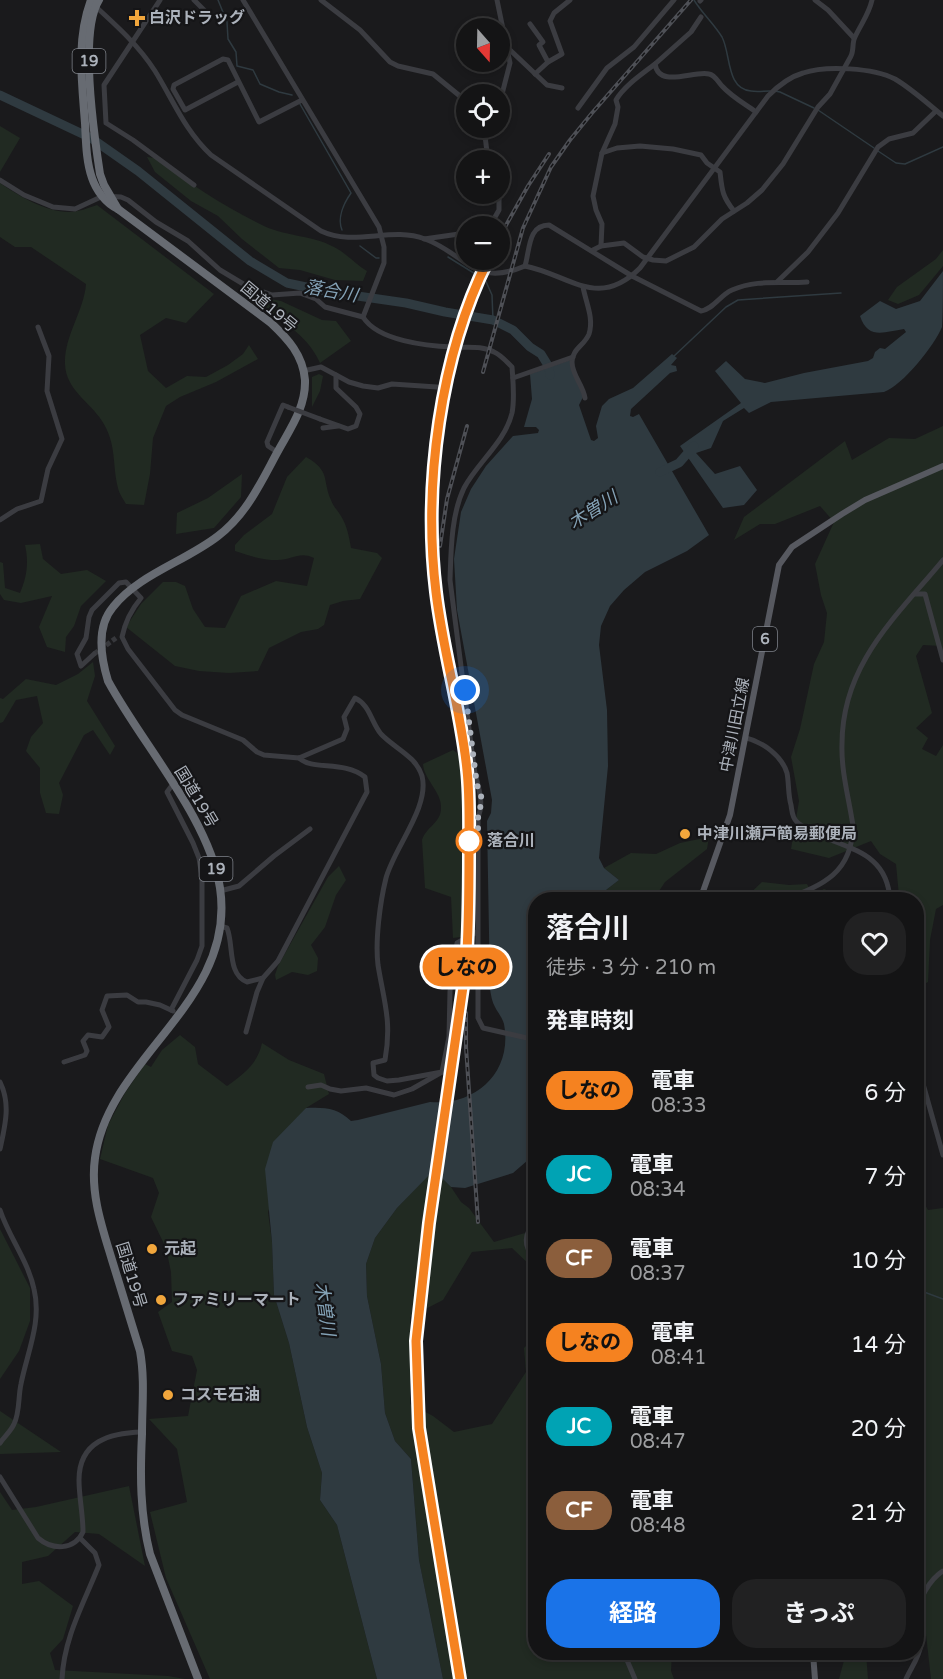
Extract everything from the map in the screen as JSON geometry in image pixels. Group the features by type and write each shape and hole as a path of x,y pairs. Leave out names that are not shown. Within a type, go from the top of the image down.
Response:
{"highway":[{"name":"国道19号","path":"93,1 82,28 81,53 88,159 92,179 112,207 118,209 271,323 291,342 303,371 304,390 301,406 256,492 230,526 208,543 133,588 114,606 105,622 102,639 104,667 108,681 173,784 205,840 217,871 220,891 218,943 210,967 180,1014 114,1102 101,1130 94,1158 97,1211 142,1362 144,1392 141,1493 146,1537 152,1560 198,1679"},
{"name":"国道19号","path":"93,1 89,54 98,159 104,185 118,209"}],"main road":[{"name":"中津川田立線","path":"703,892 730,815 779,565 792,547 865,500 943,466"},
{"path":"814,1660 815,1679"}],"street":[{"path":"160,0 104,85 106,123 194,185"},
{"path":"194,0 207,13"},
{"path":"243,0 378,225 384,263 364,315"},
{"path":"321,0 360,30 390,62 433,74 456,93"},
{"path":"497,0 501,18"},
{"path":"535,74 562,52 550,25 551,17 570,0"},
{"path":"578,108 608,68 634,46 674,0"},
{"path":"815,0 828,10 854,38"},
{"path":"593,250 601,246 624,243 648,259 666,261 694,248 722,219 762,190 783,164 816,110 830,94 854,49 854,38 868,13 872,0"},
{"path":"93,1 132,42 156,72 186,126 201,145 321,231 345,239 381,236 424,238 456,234"},
{"path":"601,246 602,224 596,210 594,196 602,153 615,124 618,106 616,100 692,32 701,17"},
{"path":"530,24 543,42 539,45 548,62"},
{"path":"510,50 547,85 562,88"},
{"path":"238,82 185,110 173,89 174,85 223,59 228,60 259,122 302,100"},
{"path":"655,64 656,69 662,75 685,77 702,73 714,75 729,93 756,112"},
{"path":"478,270 495,274 514,271 525,266 556,275 583,287 605,288 632,276 648,259 770,94 792,77 805,72 822,69 863,70 880,73 894,79 943,116"},
{"path":"777,282 808,252 838,214 878,147 889,139 913,133 936,111"},
{"path":"602,153 617,148 640,146 674,149 701,155 720,172 720,186 724,199 734,211"},
{"path":"0,180 24,195 53,207 75,208 103,196 128,200 141,212 188,242 220,270 245,285 272,295 300,293 316,299 325,307 364,315 369,324 405,342 494,351 512,367 512,414 498,440 464,489 458,509 451,555 453,606 477,785 482,799 478,818 478,1018 483,1028 528,1038"},
{"path":"525,266 533,231 541,225 549,225 632,276 701,311 708,310 729,291 749,284 807,282"},
{"path":"424,238 456,255"},
{"path":"583,287 591,321 587,338 573,353 573,370 584,389 585,398"},
{"path":"0,520 17,509 41,501 48,469 62,442 62,435 47,391 49,356 38,327"},
{"path":"513,378 573,357"},
{"path":"303,371 321,367 349,382 378,388 392,384 437,387"},
{"path":"278,452 268,446 267,442 283,405 348,429 356,426 360,414 356,407 336,388 336,375"},
{"path":"323,428 340,426"},
{"path":"802,892 827,881 837,871 850,847 853,826 842,763 842,745 845,710 851,686 864,658 878,637 943,560"},
{"path":"94,654 81,666 77,654 86,638 92,610 119,583 126,582 141,598 119,638 169,705 182,715 243,740 264,755 299,758 343,739 347,729 345,717 355,698 363,702 381,733 408,756 419,770 423,789 419,805 386,878 378,963 389,1029 386,1060 372,1063 372,1069 378,1078 387,1081 442,1071"},
{"path":"914,594 926,594 943,660"},
{"path":"746,738 761,742 782,763 786,772 793,818 796,822 824,837 864,853 876,863 889,892"},
{"path":"246,1032 263,978 278,961 367,792 365,777 356,770 347,767 310,764 299,758"},
{"path":"171,1010 202,946 202,877 199,858 167,792 173,784"},
{"path":"220,891 239,886 310,829"},
{"path":"220,926 229,930 232,943 231,960 238,976 247,982 263,978"},
{"path":"308,1087 321,1085 341,1091 366,1088 394,1095 412,1089 442,1071 449,1037 450,991 457,944 477,932"},
{"path":"64,1062 85,1055 87,1051 83,1041 88,1035 102,1036 106,1033 109,1027 102,1010 107,996 127,995 138,1002 146,1002 180,1014"},
{"path":"0,1082 7,1107 0,1149"},
{"path":"924,1087 943,1155"},
{"path":"0,1210 25,1263 34,1289 36,1304 32,1340 21,1385 18,1410 14,1425 0,1443"},
{"path":"528,1231 525,1239 528,1249"},
{"path":"0,1477 38,1538 45,1544 63,1548 80,1538 83,1532 79,1476 85,1458 94,1446 110,1435 142,1432"},
{"path":"62,1679 64,1652 69,1635 99,1565 95,1553 80,1538"},
{"path":"924,1595 937,1575 943,1571"},
{"path":"627,1660 635,1679"},
{"path":"906,1679 915,1660"}],"shaded area":[{"path":"0,126 20,138 0,172"},
{"path":"147,157 155,158 208,195 264,226 317,240 338,249 367,271 363,281 335,280 300,270 279,268 242,239 218,216 191,201 155,172"},
{"path":"0,183 24,198 51,209 73,212 97,205 214,294 186,323 166,318 140,335 148,371 166,388 187,376 206,377 243,354 249,345 258,359 166,406 153,438 150,474 144,505 126,504 122,498 116,479 112,446 107,429 74,388 66,373 68,343 82,304 86,284 31,247 15,247 0,237"},
{"path":"943,250 943,266 919,295 898,304 888,300 897,287 936,259"},
{"path":"249,297 281,301 322,320 336,321 351,341 320,363 307,342"},
{"path":"319,374 323,376 320,391 312,407 312,377"},
{"path":"943,426 943,652 941,646 923,645 916,656 932,713 916,728 928,738 922,749 936,756 943,745 943,905 936,909 930,940 928,982 924,984 924,892 899,892 896,864 880,854 871,841 829,858 791,849 799,801 791,757 800,729 814,664 824,642 827,613 815,564 834,522 820,506 775,524 760,524 734,540 744,517 845,441 852,460 889,438 915,439"},
{"path":"306,457 323,471 328,493 346,527 351,548 377,553 382,558 360,599 330,605 324,625 318,629 301,632 269,648 258,671 229,673 199,671 175,666 126,627 141,604 163,582 176,582 185,586 193,609 205,627 225,628 241,596 276,581 307,586 314,558 304,555 272,560 235,551 235,545 244,535 272,514 287,477"},
{"path":"242,474 241,497 214,528 176,534 177,513 208,498"},
{"path":"40,544 43,559 61,574 87,570 106,581 81,606 74,626 66,637 65,652 47,647 39,627 52,596 21,603 4,600 0,594 0,562 3,563 5,588 20,593 27,569 25,545"},
{"path":"93,662 95,676 87,701 115,746 110,755 93,730 84,735 59,783 63,795 59,814 46,813 40,793 40,768 26,751 31,737 43,723 37,696 16,700 3,722 0,723 0,698 3,699 26,679 56,685 78,674"},
{"path":"453,750 461,756 465,812 464,928 461,937 453,938 451,897 425,888 422,840 439,818 441,808 439,797 426,775 423,764"},
{"path":"709,837 707,849 665,882 658,892 603,892 619,880 604,868 631,853 656,854 680,843"},
{"path":"339,866 346,880 336,895 325,927 311,945 318,958 317,971 308,975 292,972 276,980 278,966 328,877"},
{"path":"762,882 807,884 811,892 751,892"},
{"path":"180,1035 195,1047 198,1064 227,1086 249,1068 262,1043 289,1060 324,1074 329,1094 306,1108 268,1212 272,1242 274,1295 289,1343 307,1427 322,1473 320,1500 337,1525 377,1679 210,1679 166,1578 150,1512 187,1502 177,1449 149,1419 188,1416 197,1370 192,1356 172,1351 158,1312 172,1302 171,1272 166,1248 151,1217 159,1193 153,1178 100,1159 108,1125 125,1093 145,1064 151,1067 162,1050"},
{"path":"434,1169 461,1202 469,1208 494,1242 528,1232 528,1263 512,1248 472,1252 443,1300 410,1317 410,1404 433,1416 454,1432 492,1424 526,1372 524,1348 528,1344 528,1660 672,1660 671,1671 674,1679 443,1679 419,1560 411,1459 395,1441 385,1413 381,1364 367,1296 366,1264 375,1238 397,1208"},
{"path":"924,1203 928,1210 943,1208 943,1679 931,1679 924,1617"},
{"path":"0,1229 30,1288 30,1321 19,1351 0,1379"},
{"path":"0,1411 61,1452 0,1454"},
{"path":"129,1486 145,1566 99,1534 75,1532 48,1556 22,1562 22,1584 39,1581 73,1606 63,1639 50,1653 55,1670 168,1676 185,1679 0,1679 0,1492 12,1510 36,1507"},
{"path":"844,1660 867,1660 868,1679 839,1679"}],"water":[{"path":"943,271 942,327 917,364 892,388 884,392 771,402 749,413 744,408 723,421 711,448 696,453 715,474 740,466 757,490 744,505 723,508 680,446 741,403 715,371 726,361 745,379 765,383 868,361 880,348 885,349 906,332 904,329 877,333 867,329 860,316 880,301 896,309 920,301"},
{"path":"672,354 677,358 671,365 676,366 677,371 670,373 631,409 630,416 639,414 709,535 687,551 645,572 610,606 601,626 599,645 607,710 608,766 599,858 604,868 619,880 603,892 528,892 528,1160 513,1173 465,1188 451,1187 434,1170 397,1208 375,1238 366,1264 367,1296 381,1364 385,1413 395,1441 411,1459 419,1560 443,1679 377,1679 337,1525 320,1500 322,1473 307,1427 289,1343 274,1295 265,1169 273,1142 306,1108 330,1109 341,1113 351,1121 358,1120 430,1102 447,1102 462,1098 476,1092 497,1071 503,1057 505,1041 504,1024 493,1003 490,989 487,821 491,813 492,800 457,610 454,559 461,512 471,489 486,466 513,436 538,433 539,430 536,427 524,427 532,399 530,374 570,360 583,397 579,405 591,440 594,441 598,438 596,426 602,406 609,399 633,388"}],"waterway":[{"path":"218,0 227,22 228,39 236,52 237,66 253,70 260,84 292,95"},
{"path":"694,0 722,37 730,70 737,84 751,91 770,91"},
{"path":"775,91 814,108"},
{"name":"落合川","path":"0,95 91,138 138,171 250,261 287,283 493,320 513,330 530,347 541,354 549,367 550,375"},
{"path":"300,104 351,193 341,216 342,230"},
{"path":"818,110 874,148"},
{"path":"878,151 896,163 905,164 943,147"},
{"path":"360,246 379,258"},
{"path":"448,257 484,277 492,295 493,320"},
{"path":"673,357 726,307 738,300 841,293"},
{"name":"木曽川","path":"660,472 679,463 694,446"},
{"path":"924,1292 943,1299"}],"tunnel":[{"path":"94,654 116,638"}],"railway":[{"path":"483,372 523,228 551,167 592,113 691,0"},
{"path":"510,218 549,154"},
{"path":"449,371 465,314 483,270"},
{"path":"440,546 447,499 467,426"},
{"path":"433,467 432,551 436,591 467,771 469,925 466,966 429,1223 416,1341 419,1428 460,1679"},
{"path":"466,1013 466,1047 478,1222"}],"train":[{"name":"しなの","path":"460,1679 419,1428 416,1341 429,1223 466,966 469,925 467,771 436,591 432,551 433,467 448,371 474,291 483,270"}],"place":[{"name":"白沢ドラッグ","path":"137,18"},
{"name":"中津川瀬戸簡易郵便局","path":"685,834"},
{"name":"落合川","path":"469,841"},
{"name":"元起","path":"152,1249"},
{"name":"ファミリーマート","path":"161,1300"},
{"name":"コスモ石油","path":"168,1395"}],"route":[{"path":"465,690 474,768 482,799 478,818 478,837 469,841"}]}
